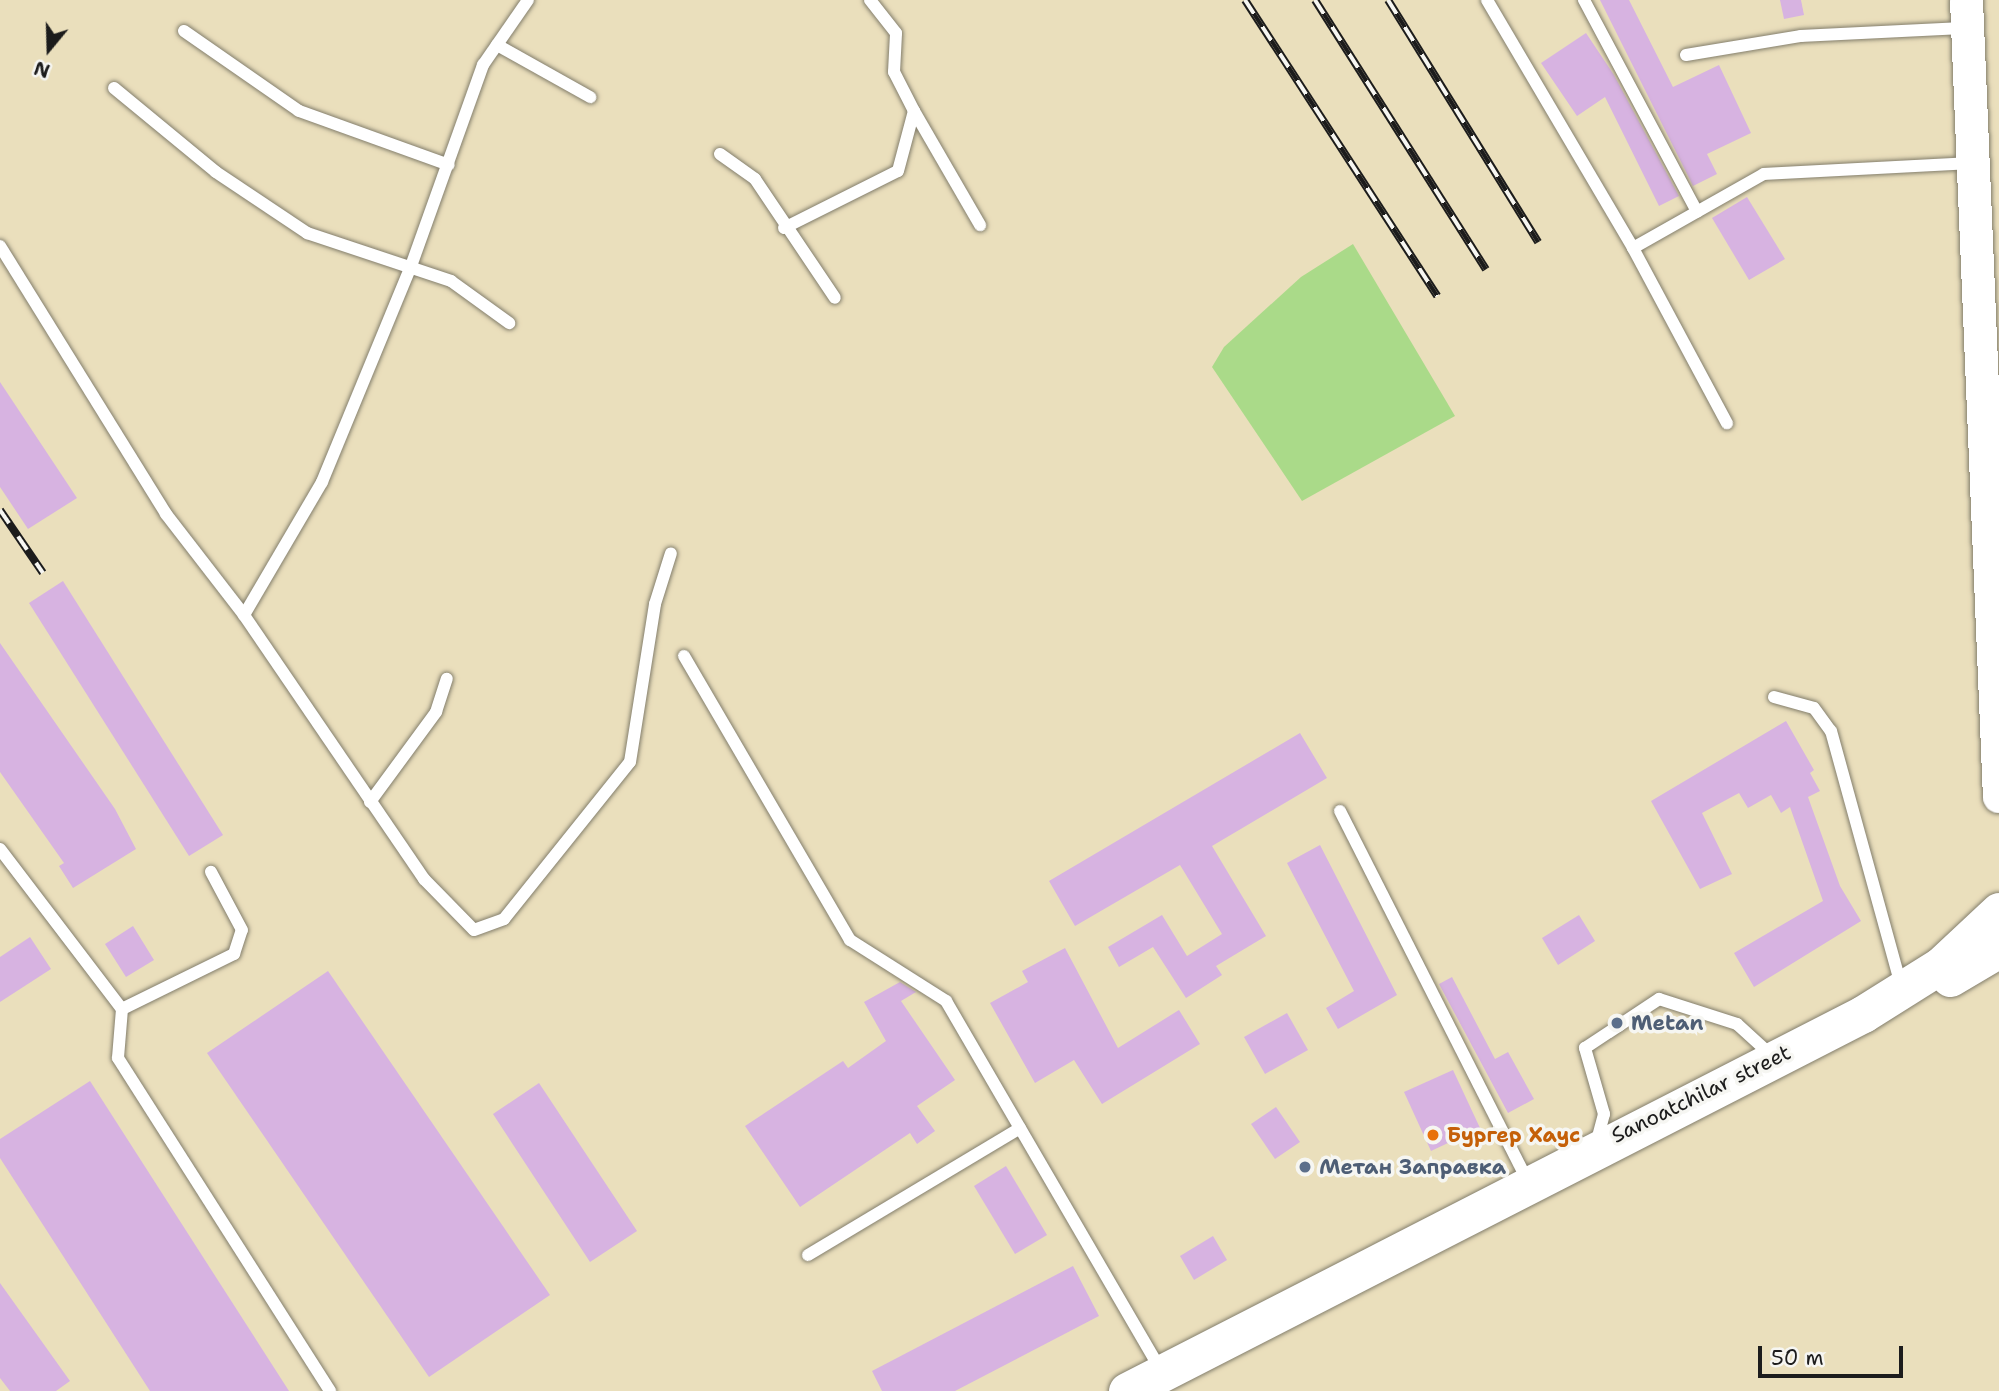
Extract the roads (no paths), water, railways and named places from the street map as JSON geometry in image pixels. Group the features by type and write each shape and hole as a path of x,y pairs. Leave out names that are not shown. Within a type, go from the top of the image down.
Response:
{"main road":[{"path":"1967,14 1999,796"},
{"name":"Sanoatchilar street","path":"1162,1382 1528,1181 1775,1059 1902,990 1941,965 1999,911"},
{"name":"Sanoatchilar street","path":"1127,1391 1162,1382 1860,1032 1999,949"}],"lane":[{"path":"243,615 321,482 411,266 484,65 528,0"},
{"path":"870,0 897,33 894,72 980,225"},
{"path":"1487,0 1633,248 1727,423"},
{"path":"1584,0 1697,212"},
{"path":"1686,55 1801,36 1967,14"},
{"path":"184,31 299,111 449,165"},
{"path":"497,45 590,97"},
{"path":"114,88 216,172 307,233 385,263 411,266 451,281 509,323"},
{"path":"784,228 898,171 914,111"},
{"path":"720,154 755,179 784,228 835,298"},
{"path":"1633,248 1764,174 1975,163"},
{"path":"0,246 166,514 243,615 424,879 474,930 504,919 630,762 655,604 671,553"},
{"path":"684,656 850,940 946,1002 1162,1382"},
{"path":"370,802 436,712 447,679"},
{"path":"1774,697 1814,708 1831,731 1902,990"},
{"path":"1340,811 1528,1181"},
{"path":"0,849 122,1009 118,1058 330,1391"},
{"path":"122,1009 234,954 242,930 211,872"},
{"path":"1595,1147 1604,1114 1585,1048 1659,999 1737,1024 1775,1059"},
{"path":"808,1255 1020,1128"}],"railway":[{"path":"1245,0 1437,296"},
{"path":"1315,0 1486,269"},
{"path":"1388,0 1538,242"},
{"path":"0,510 43,573"}],"place":[{"name":"Metan","path":"1617,1023"},
{"name":"Бургер Хаус","path":"1433,1135"},
{"name":"Метан Заправка","path":"1305,1167"}]}
